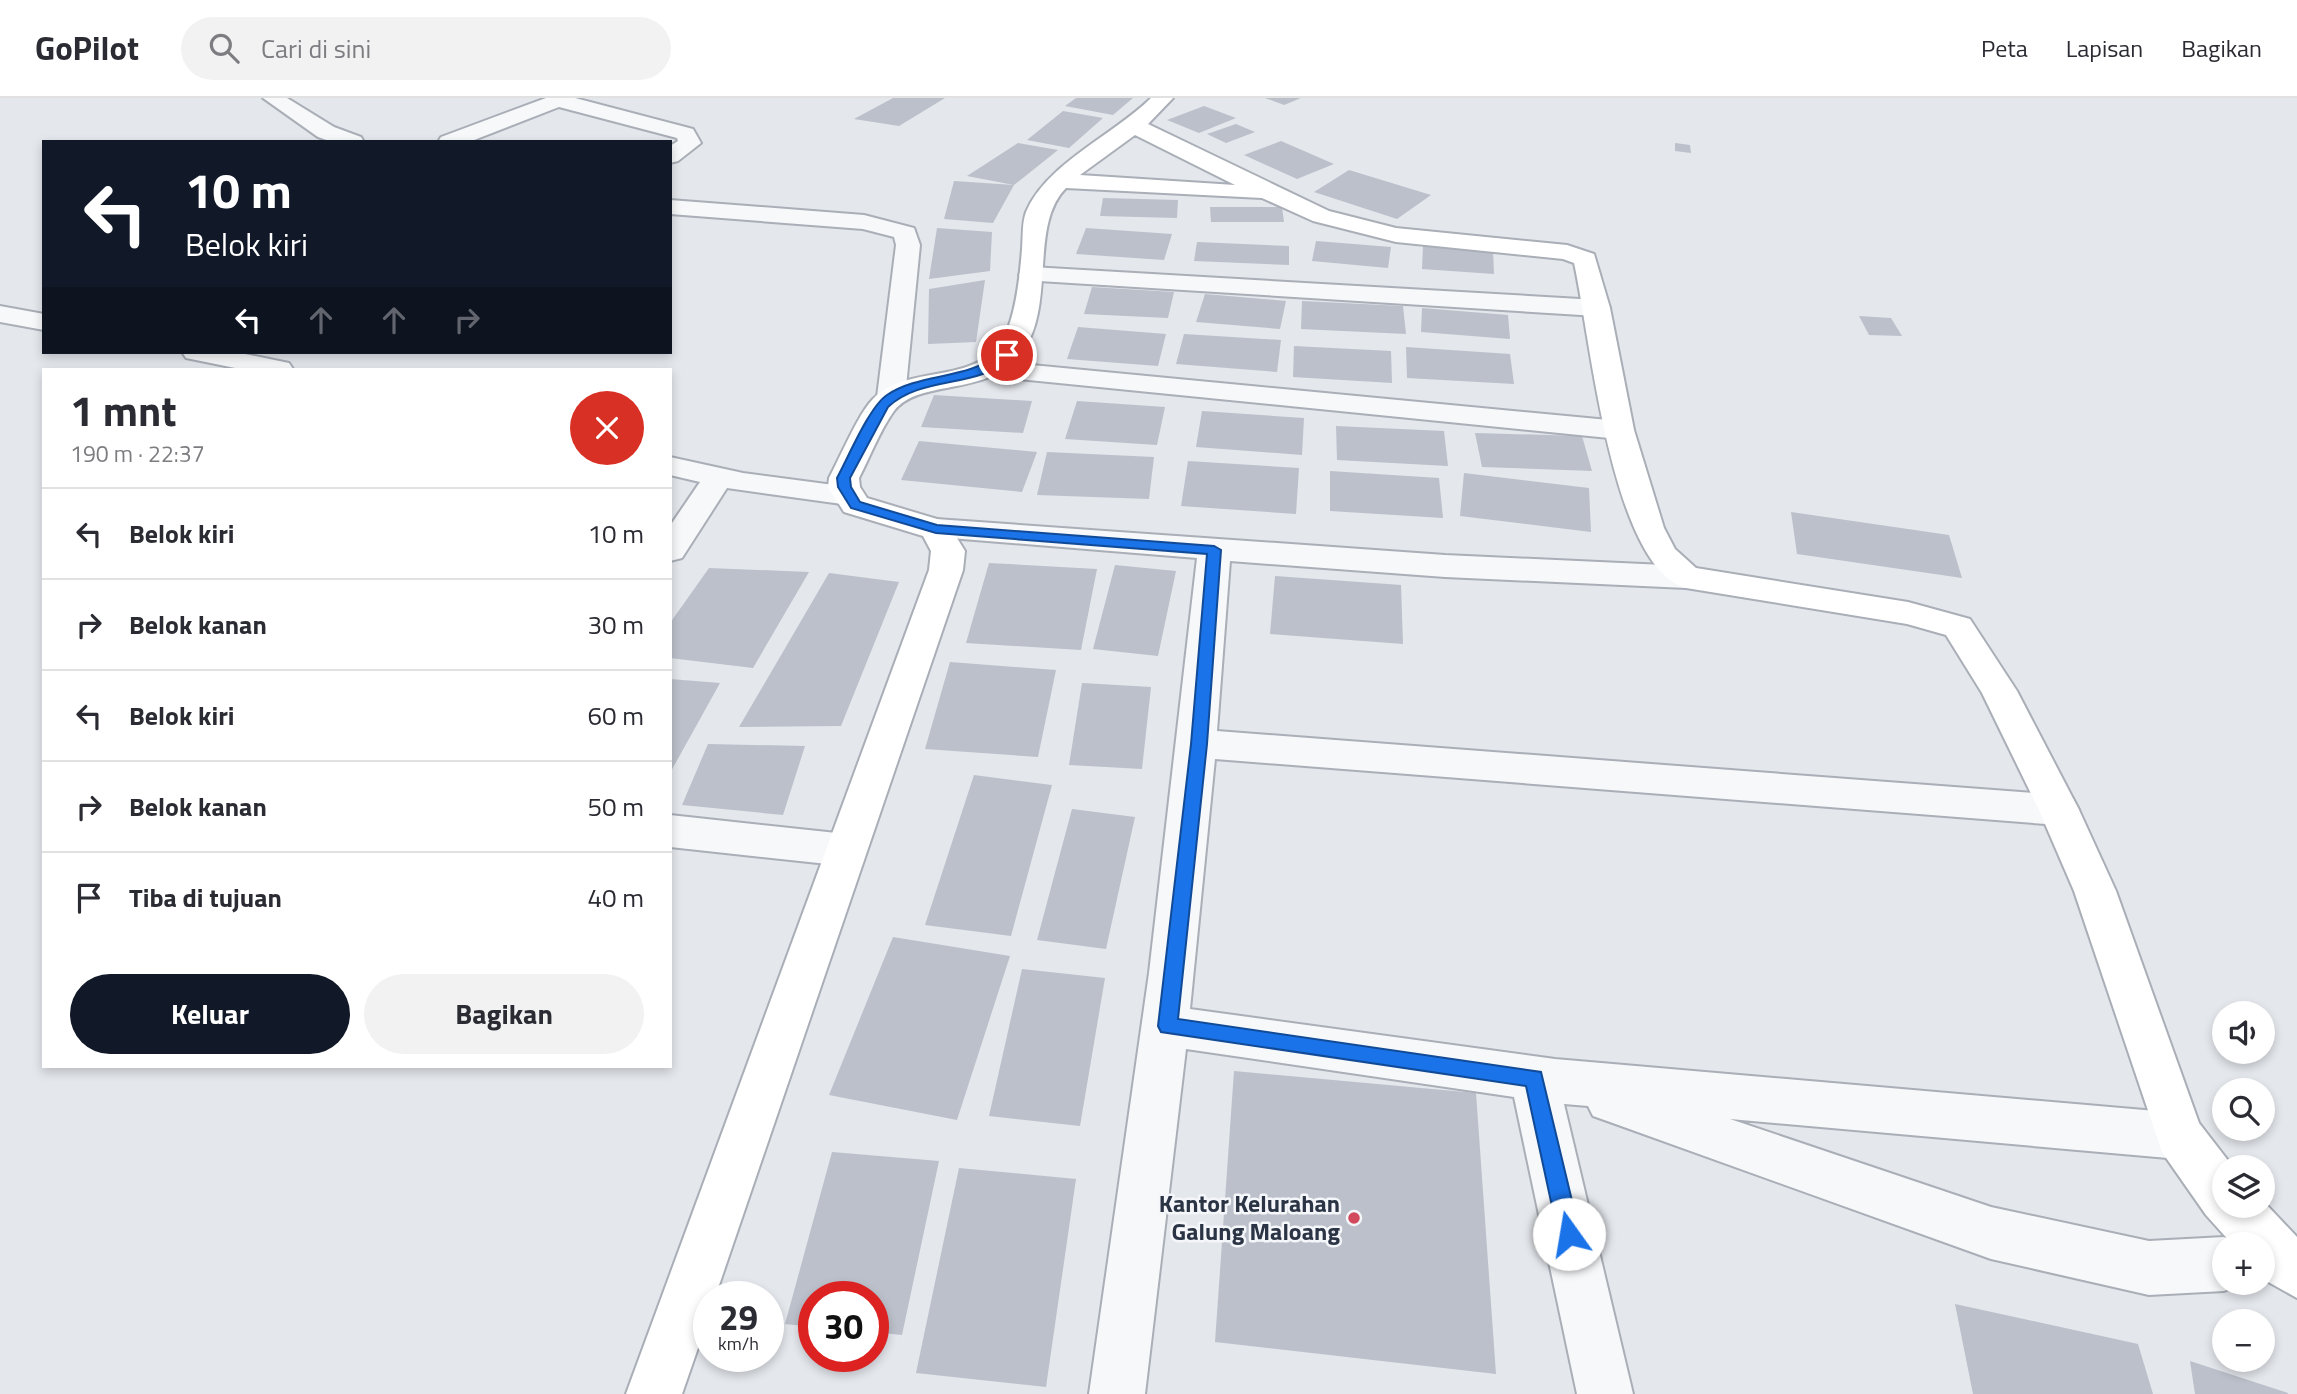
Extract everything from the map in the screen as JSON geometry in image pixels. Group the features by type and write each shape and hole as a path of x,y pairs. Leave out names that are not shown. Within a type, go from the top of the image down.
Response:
{"street":[{"path":"989,369 1007,355 1016,340 1032,275 1038,213 1047,195 1061,181 1134,126 1163,98"},
{"path":"454,140 562,99 685,134 690,143 672,155"},
{"path":"280,103 310,101"},
{"path":"280,103 326,132 348,140"},
{"path":"1134,126 1321,216 1396,235 1577,254 1585,259 1597,308 1619,430 1648,528 1662,555 1686,577"},
{"path":"1061,181 1272,194"},
{"path":"672,207 864,222 905,233 908,245 891,397"},
{"path":"1032,275 1597,308"},
{"path":"0,314 42,322"},
{"path":"207,354 274,368"},
{"path":"1619,430 989,369 913,388 891,397 883,405 844,478 849,496 855,505 936,529 1445,566 1686,577 1908,613 1958,627 1999,691 2059,810 2095,891 2179,1136 2212,1181"},
{"path":"672,466 718,478 849,496"},
{"path":"672,548 718,478"},
{"path":"654,1394 946,570 948,551 936,529"},
{"path":"1116,1394 1168,1026 1199,744 1214,550"},
{"path":"1199,744 2059,810"},
{"path":"672,831 846,850"},
{"path":"1168,1026 1545,1079 2179,1136"},
{"path":"1545,1079 1991,1233 2149,1268 2212,1265"},
{"path":"1545,1079 1605,1394"},
{"path":"2242,1218 2281,1264"}],"building":[{"path":"893,98 945,98 899,126 854,119"},
{"path":"1076,98 1133,98 1113,115 1065,106"},
{"path":"1265,98 1301,98 1284,105"},
{"path":"1204,106 1236,118 1199,133 1167,120"},
{"path":"1063,111 1103,118 1069,148 1027,140"},
{"path":"1236,124 1255,132 1226,143 1207,134"},
{"path":"1281,141 1334,164 1297,179 1244,155"},
{"path":"1018,143 1058,150 1014,185 967,176"},
{"path":"1675,143 1690,145 1691,153 1675,151"},
{"path":"1349,170 1431,195 1397,219 1314,192"},
{"path":"954,181 1014,185 993,223 944,219"},
{"path":"1103,198 1178,200 1177,218 1100,216"},
{"path":"1210,207 1282,207 1284,222 1211,222"},
{"path":"937,228 992,232 990,271 929,279"},
{"path":"1086,228 1172,234 1164,260 1076,254"},
{"path":"1316,241 1391,247 1388,268 1312,261"},
{"path":"1197,242 1289,246 1289,265 1194,261"},
{"path":"1423,246 1493,251 1494,274 1422,269"},
{"path":"985,280 976,342 928,344 929,289"},
{"path":"1092,287 1174,292 1168,318 1084,314"},
{"path":"1205,294 1286,301 1280,329 1196,322"},
{"path":"1302,301 1403,306 1406,334 1301,329"},
{"path":"1422,308 1508,315 1510,339 1421,332"},
{"path":"1859,316 1891,318 1902,336 1869,335"},
{"path":"1078,327 1166,334 1158,366 1067,359"},
{"path":"1184,334 1281,340 1277,372 1176,364"},
{"path":"1294,346 1391,351 1392,383 1293,377"},
{"path":"1406,347 1510,354 1514,384 1407,378"},
{"path":"934,395 1032,401 1023,433 921,427"},
{"path":"1077,401 1165,407 1157,445 1065,439"},
{"path":"1202,411 1304,418 1302,455 1196,447"},
{"path":"1336,426 1444,431 1448,466 1337,460"},
{"path":"1475,433 1582,436 1592,471 1482,467"},
{"path":"919,441 1037,452 1022,492 901,480"},
{"path":"1047,452 1154,457 1149,499 1037,495"},
{"path":"1188,461 1299,468 1296,514 1181,506"},
{"path":"1330,471 1439,478 1443,518 1330,511"},
{"path":"1464,473 1589,488 1591,532 1460,516"},
{"path":"1791,512 1949,535 1962,578 1797,554"},
{"path":"989,563 1097,569 1081,650 966,643"},
{"path":"1115,565 1176,571 1158,656 1093,649"},
{"path":"709,568 809,572 753,668 672,658 672,620"},
{"path":"829,573 899,582 841,726 739,727"},
{"path":"1275,576 1401,585 1403,644 1270,634"},
{"path":"950,662 1056,670 1038,757 925,749"},
{"path":"672,679 720,683 672,769"},
{"path":"1082,683 1151,687 1142,769 1069,765"},
{"path":"708,744 805,746 783,815 682,805"},
{"path":"974,775 1052,785 1011,936 925,925"},
{"path":"1072,809 1135,817 1106,949 1037,940"},
{"path":"893,937 1010,956 957,1120 829,1095"},
{"path":"1022,969 1105,978 1080,1126 989,1116"},
{"name":"Kantor Kelurahan Galung Maloang","path":"1234,1071 1476,1093 1496,1374 1215,1342"},
{"path":"832,1152 939,1161 902,1335 889,1334 889,1281 798,1281 798,1325 785,1324"},
{"path":"959,1168 1076,1179 1046,1387 916,1373"},
{"path":"1955,1304 2138,1344 2153,1394 1973,1394"},
{"path":"2190,1361 2212,1368 2212,1372 2224,1372 2288,1393 2288,1394 2195,1394"}],"place":[{"name":"Kantor Kelurahan Galung Maloang","path":"1354,1218"}],"route":[{"path":"1007,355 989,369 913,388 891,397 883,405 844,478 844,487 855,505 936,529 1214,550 1199,744 1168,1026 1534,1078 1569,1234"}]}
